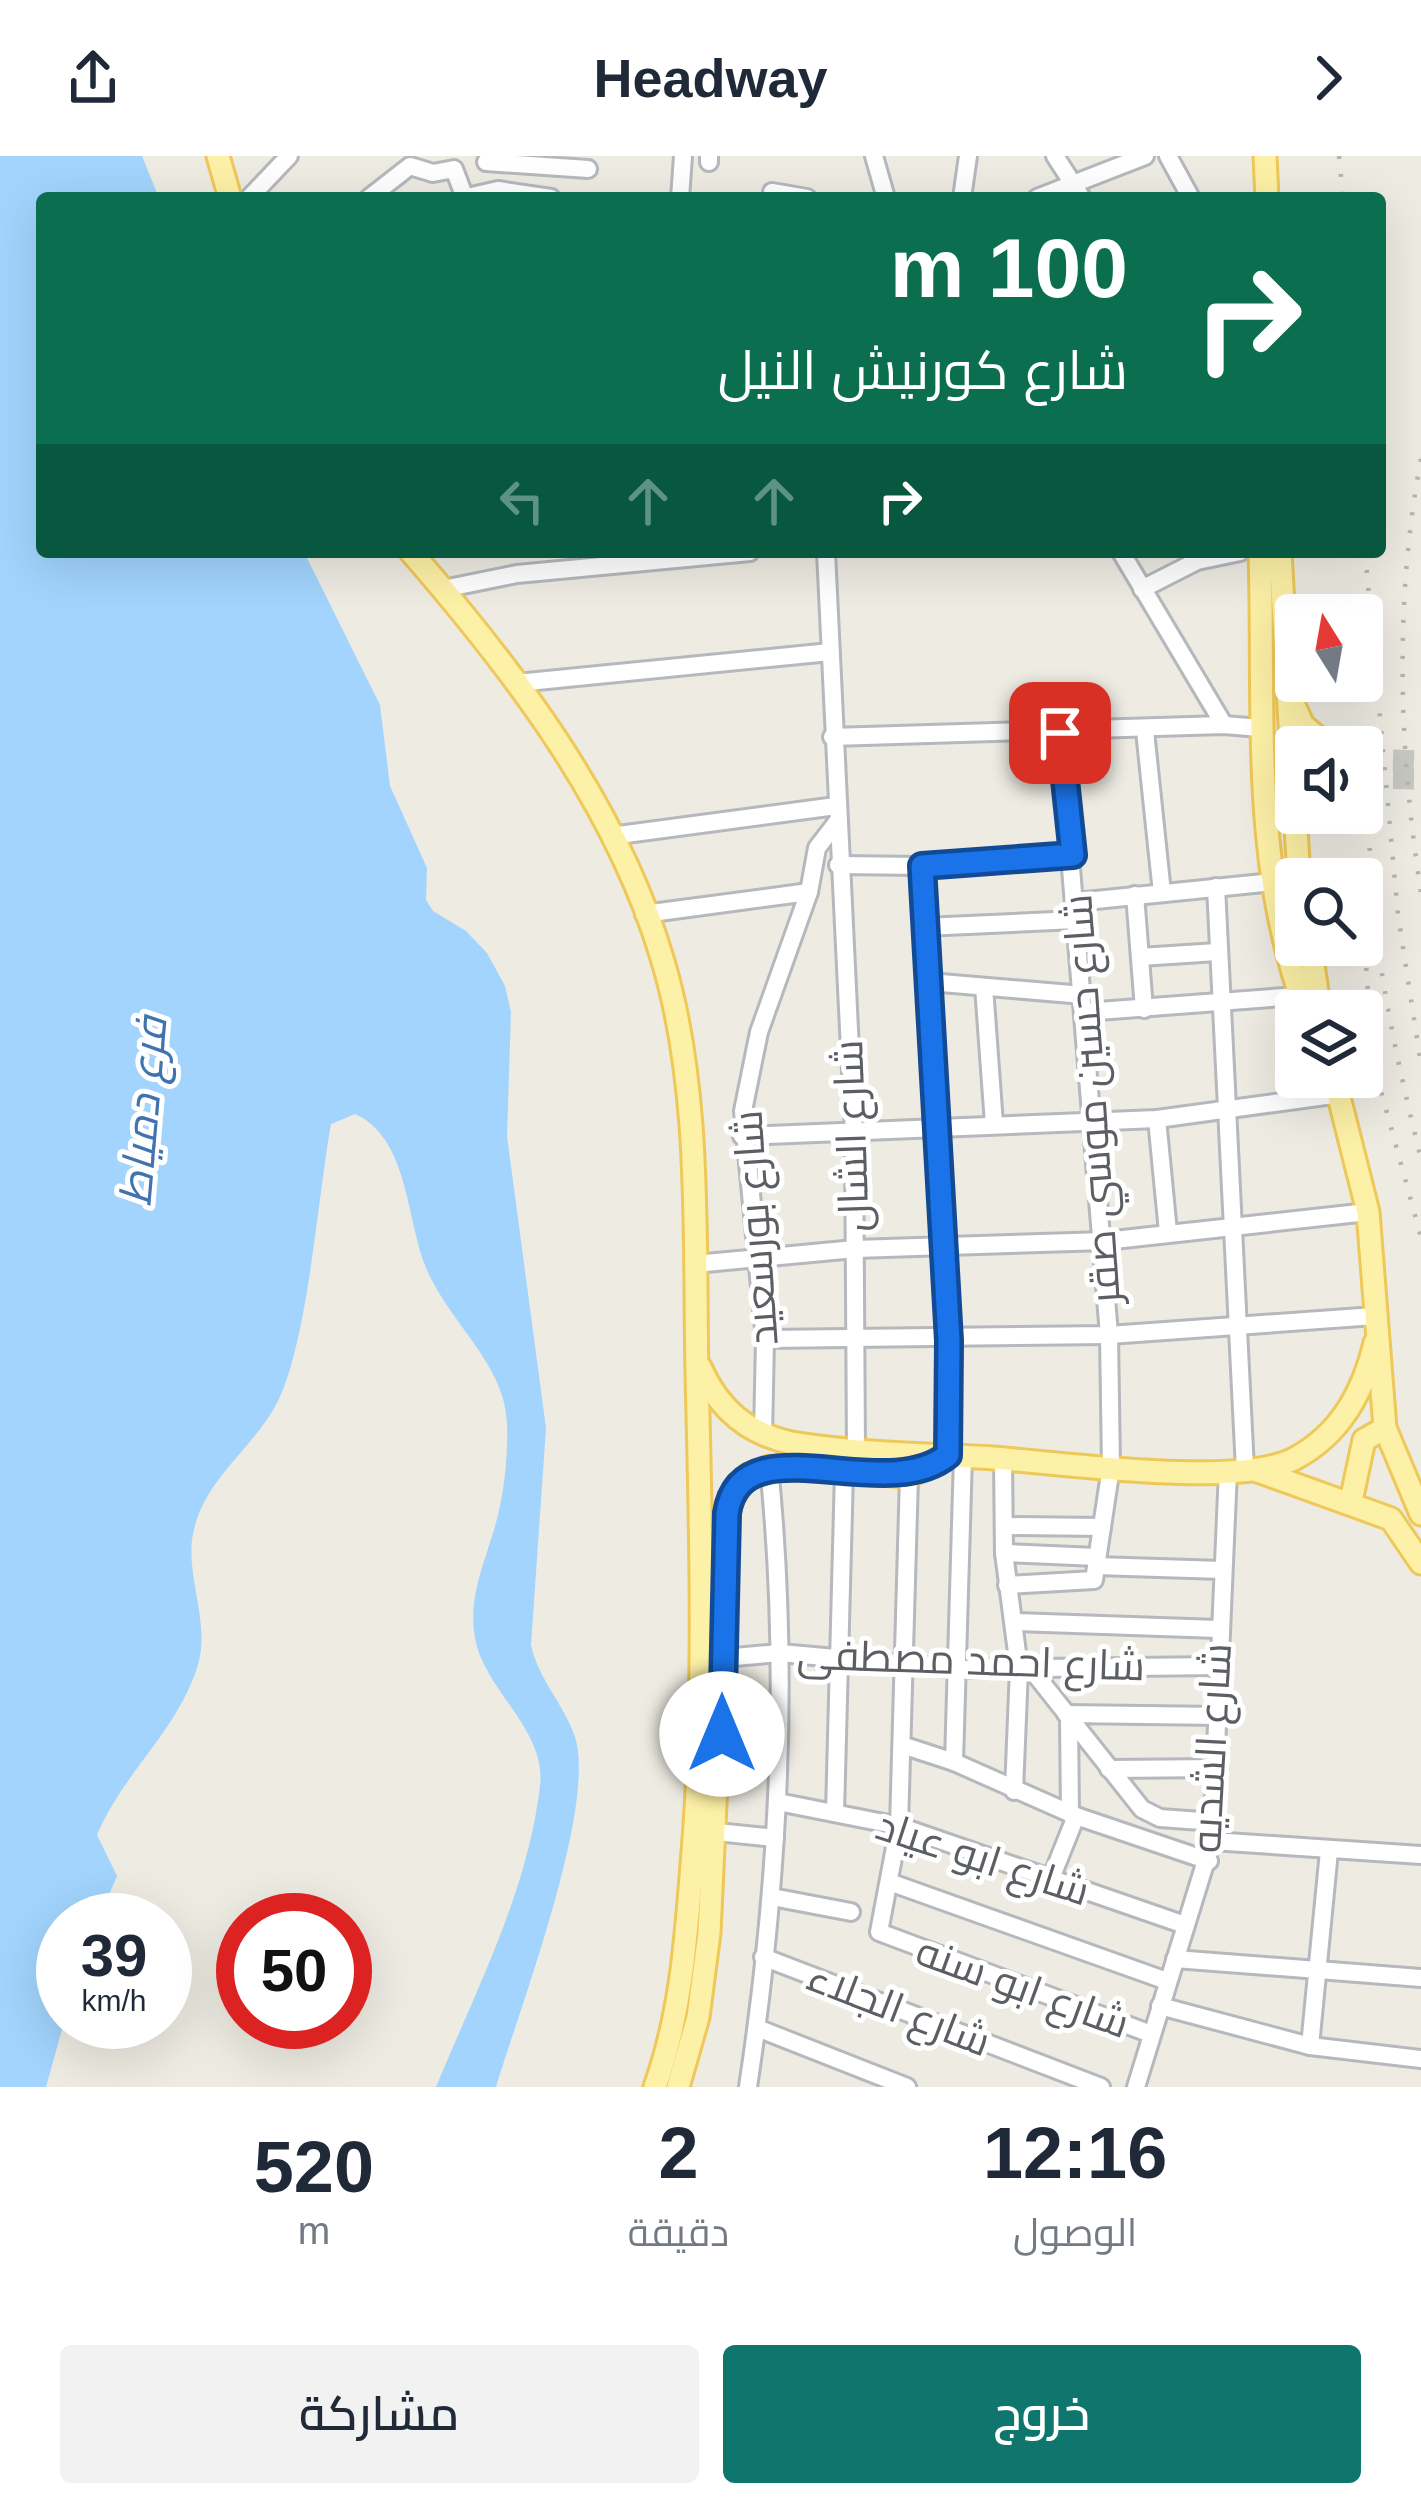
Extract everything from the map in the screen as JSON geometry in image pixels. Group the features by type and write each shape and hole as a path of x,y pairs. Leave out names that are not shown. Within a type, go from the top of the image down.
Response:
{"main road":[{"path":"218,156 228,192"},
{"path":"1265,156 1268,192"},
{"path":"416,558 517,682 571,760 611,836 673,1001 695,1264 703,1670 696,1827 677,2016 655,2087"},
{"path":"1260,558 1260,728 1274,881 1307,990"},
{"path":"1280,558 1282,594"},
{"path":"1340,1098 1368,1212 1385,1428 1421,1514"},
{"path":"697,1355 722,1405 764,1436 856,1450 1111,1467 1243,1470 1292,1460 1323,1439 1348,1412 1366,1379 1376,1343"},
{"path":"1351,1501 1364,1440 1385,1428"},
{"path":"678,2087 698,2018 717,1832 728,1502 748,1475 769,1467 909,1476 955,1456"},
{"path":"1243,1470 1351,1501 1396,1523 1421,1563"}],"street":[{"path":"255,192 289,156"},
{"path":"874,156 884,192"},
{"path":"963,192 968,156"},
{"path":"1054,156 1078,192 1145,156"},
{"path":"1168,156 1187,192"},
{"path":"677,157 680,192"},
{"path":"498,192 485,159 588,170"},
{"path":"377,192 410,166 433,172 454,169 462,192"},
{"path":"516,558 517,574"},
{"name":"شارع الشال","path":"826,558 854,1133 856,1450"},
{"path":"1124,558 1224,724"},
{"path":"1142,589 1211,558"},
{"path":"443,589 572,561 609,559"},
{"path":"517,682 830,652"},
{"path":"832,736 1145,731 1224,724 1260,728"},
{"path":"1145,731 1162,893"},
{"name":"شارع حسين موسي صقر","path":"1060,733 1105,1241 1111,1467 1096,1568"},
{"path":"611,836 837,814"},
{"name":"شارع بورسعيد","path":"764,1436 765,1340 759,1256 742,1136 759,1032 809,892 817,848 837,814"},
{"path":"838,865 922,866 1073,855"},
{"path":"922,866 955,1456 958,1669 954,1762"},
{"path":"925,926 1076,911 1135,895 1274,881"},
{"name":"شارع الشديه","path":"1136,2087 1209,1861 1219,1768 1222,1570 1243,1470 1241,1326 1218,1005 1216,887"},
{"path":"644,914 809,892"},
{"path":"1135,895 1144,1009"},
{"path":"1140,957 1217,952"},
{"path":"929,982 1144,1009 1275,1004"},
{"path":"984,987 994,1124"},
{"path":"742,1136 1157,1119 1227,1114 1290,1098"},
{"path":"1157,1119 1168,1232"},
{"path":"695,1264 855,1249 943,1250 1105,1241 1368,1212"},
{"path":"765,1340 949,1341 1109,1335 1376,1316"},
{"path":"1003,1459 1006,1585 1025,1669 1014,1791"},
{"path":"748,2087 772,1897 778,1802 780,1653 769,1467"},
{"path":"836,1814 844,1472"},
{"name":"شارع ابو سنه","path":"909,1476 898,1826 880,1934 1151,2034"},
{"path":"1004,1526 1102,1527"},
{"path":"1004,1553 1096,1568 1222,1570"},
{"path":"1006,1585 1096,1568"},
{"path":"1013,1622 1218,1629"},
{"name":"شارع احمد مصطفى","path":"723,1658 780,1653 958,1669 1220,1666"},
{"path":"1025,1669 1148,1814 1329,1851 1421,1855"},
{"path":"1068,1716 1220,1716"},
{"path":"1052,1876 1073,1815 1068,1716"},
{"path":"902,1745 954,1762 1073,1815 1209,1861"},
{"path":"1109,1769 1219,1768"},
{"name":"شارع ابو عياد","path":"778,1802 898,1826 1185,1925"},
{"path":"717,1832 775,1838"},
{"path":"1310,2046 1329,1851"},
{"path":"892,1883 1168,1982"},
{"path":"772,1897 851,1912"},
{"name":"شارع الجلاء","path":"764,1957 1101,2087"},
{"path":"1175,1959 1421,1978"},
{"path":"1160,2006 1310,2046 1421,2059"},
{"path":"757,2028 907,2087"}],"water":[{"name":"فرع دمياط","path":"0,156 142,156 157,192 36,192 36,558 307,558 380,705 390,786 427,868 426,900 433,911 466,931 487,953 505,986 511,1012 507,1136 546,1428 531,1645 575,1737 579,1769 566,1858 496,2087 436,2087 512,1902 534,1825 540,1766 525,1728 481,1657 473,1622 476,1591 504,1481 504,1402 486,1362 425,1265 403,1180 386,1141 355,1114 331,1124 305,1306 278,1401 209,1493 194,1529 192,1562 201,1631 198,1665 177,1711 121,1791 97,1835 117,1876 110,1893 36,1893 36,2049 57,2049 46,2087 0,2087"}],"tunnel":[{"path":"1383,760 1421,761"},
{"path":"1383,778 1421,779"}],"railway":[{"path":"1339,156 1342,192"},
{"path":"1421,459 1403,621 1404,731 1421,893"},
{"path":"1366,558 1398,915 1421,1064"},
{"path":"1370,834 1380,960 1421,1159"},
{"path":"1366,966 1373,1062 1421,1237"}],"route":[{"path":"722,1734 727,1513 740,1483 769,1467 909,1476 948,1455 949,1341 922,866 1073,855 1060,733"}]}
